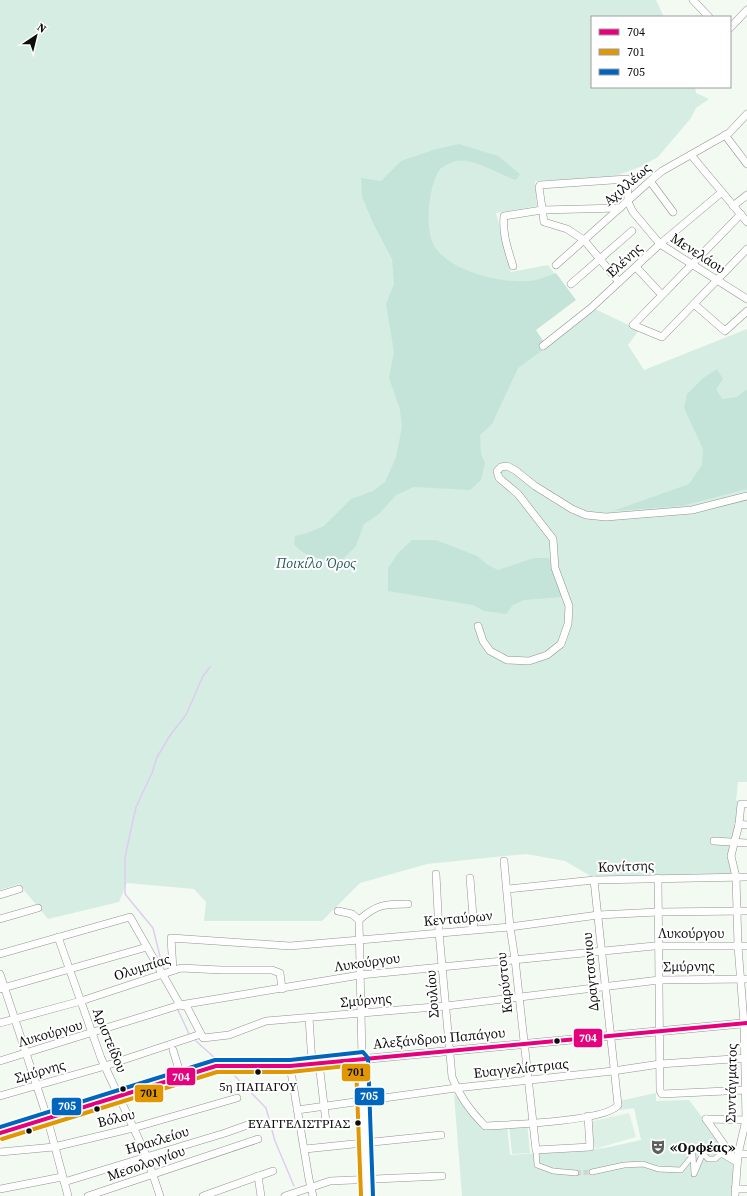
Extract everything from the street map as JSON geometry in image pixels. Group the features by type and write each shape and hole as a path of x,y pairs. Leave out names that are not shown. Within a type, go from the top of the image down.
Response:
{"street":[{"path":"694,0 708,16"},
{"path":"731,27 747,10"},
{"name":"Αχιλλέως","path":"556,265 628,202 650,180 667,168 724,136 747,114"},
{"path":"724,136 746,160"},
{"path":"691,155 747,222"},
{"path":"619,282 584,240 567,229 544,222 538,187 540,185 584,181 627,179 628,202"},
{"path":"650,180 673,212"},
{"name":"Ελένης","path":"543,346 591,308 660,244 722,192"},
{"path":"734,206 747,195"},
{"name":"Μενελάου","path":"628,202 633,212 660,244 747,300"},
{"path":"514,266 506,242 503,224 504,216 542,210 620,208"},
{"path":"741,214 661,294 633,325 662,337 747,249"},
{"path":"571,284 632,231"},
{"path":"636,266 661,294"},
{"path":"694,304 725,331 747,311"},
{"path":"478,626 483,641 490,651 506,660 529,661 547,655 561,644 568,624 569,606 555,568 553,539 518,494 499,478 497,471 501,467 507,466 515,470 535,486 572,509 586,515 606,517 692,510 747,496"},
{"name":"Συντάγματος","path":"735,1193 738,1154 746,1120 746,1023 744,979 738,946 736,877 731,856 744,804"},
{"path":"739,824 747,825"},
{"path":"714,841 747,843"},
{"name":"Καρύστου","path":"504,861 510,927 515,959 536,1150"},
{"name":"Σουλίου","path":"436,874 439,932 444,966 449,1050 452,1077 456,1088 476,1118 485,1126 534,1123"},
{"name":"Κονίτσης","path":"507,889 594,880 747,877"},
{"path":"470,878 474,929"},
{"path":"658,878 661,1031 660,1090 662,1094 746,1090"},
{"name":"Δραγτσανιου","path":"588,1116 615,1108 618,1102 613,1071 604,986 603,950 594,880"},
{"path":"0,895 19,889"},
{"path":"367,1196 359,920 372,908 384,904 408,904"},
{"path":"0,919 38,908"},
{"name":"Κενταύρων","path":"173,970 171,938 290,946 510,927 598,915 747,910"},
{"path":"338,911 352,914 359,920"},
{"path":"0,954 130,917 180,1006 187,1007 201,1034"},
{"name":"Αριστείδου","path":"58,937 92,1034 147,1157 160,1196"},
{"name":"Λυκούργου","path":"0,1061 180,1006 360,975 603,950 659,946 747,946"},
{"path":"2,989 147,947"},
{"name":"Ολυμπίας","path":"0,1023 81,1001 173,970 184,968 272,970 280,974 282,989"},
{"path":"0,974 2,989 15,1020 37,1085 68,1196"},
{"name":"Σμύρνης","path":"0,1096 105,1066 201,1034 203,1038 229,1035 266,1021 446,1006 659,980 744,979"},
{"path":"309,1018 326,1122"},
{"name":"Αλεξάνδρου Παπάγου","path":"0,1133 118,1095 216,1066 290,1066 362,1058 746,1023"},
{"path":"173,1050 181,1076"},
{"name":"Ευαγγελίστριας","path":"297,1110 456,1088 529,1081 660,1064 746,1058"},
{"path":"290,1066 310,1186 313,1196"},
{"name":"Βόλου","path":"0,1152 54,1147 133,1128 237,1098"},
{"path":"534,1123 588,1116 590,1148 536,1150 537,1165 553,1171 576,1173"},
{"path":"737,1163 706,1119 746,1120"},
{"name":"Ηρακλείου","path":"0,1189 63,1179 147,1157 256,1122"},
{"path":"305,1149 441,1135"},
{"name":"Μεσολογγίου","path":"88,1196 258,1138"},
{"path":"592,1172 624,1165 643,1164 658,1169 681,1170 693,1155 694,1174 703,1153 708,1159 715,1159 721,1154 737,1163"},
{"path":"738,1154 747,1154"},
{"path":"203,1196 273,1171"},
{"path":"258,1176 261,1196"},
{"path":"285,1196 330,1180 442,1176"},
{"path":"735,1193 747,1189"}],"green space":[{"name":"Ποικίλο Όρος","path":"0,0 656,0 664,16 591,16 591,88 695,88 696,93 709,99 696,108 691,118 658,157 640,167 612,177 535,181 537,206 496,213 511,272 548,265 574,300 534,330 545,346 591,307 639,330 628,345 644,370 747,329 747,782 738,782 736,800 740,802 729,856 733,875 594,878 565,861 526,854 427,864 360,883 322,921 204,921 206,902 194,889 127,883 119,902 48,919 19,884 0,890"},
{"path":"656,1093 656,1101 689,1100 737,1163 731,1196 462,1196 454,1094 489,1126 507,1124 510,1155 605,1148 641,1140 634,1108 620,1110 619,1101"},
{"path":"629,1113 636,1137 598,1148 592,1147 589,1122"},
{"path":"527,1122 530,1153 512,1154 509,1124"}],"shaded area":[{"path":"459,144 498,156 520,174 516,180 486,167 463,160 452,162 440,169 432,187 429,210 430,233 437,250 455,265 480,275 493,278 530,281 556,273 576,300 536,330 547,347 518,368 492,424 480,435 481,454 485,463 481,480 470,490 414,487 396,495 379,514 364,524 356,546 342,560 322,559 309,555 298,549 294,544 295,536 324,526 351,499 373,491 385,482 396,457 402,427 400,409 389,378 394,352 386,304 394,284 392,259 374,225 362,197 361,178 381,181 401,161 433,150"},
{"path":"717,369 723,379 716,389 722,399 737,397 747,389 747,489 682,506 613,511 689,484 702,465 703,449 684,408 687,394 703,378"},
{"path":"412,540 436,540 477,556 488,565 498,570 534,558 548,558 552,564 562,597 524,600 513,605 506,614 484,611 473,605 388,591 388,568 399,552"}],"waterway":[{"path":"163,969 153,928 125,894 125,857 136,807 152,773 157,757 171,734 186,715 203,676 210,667"},
{"path":"178,1010 189,1034"},
{"path":"196,1041 216,1059"},
{"path":"229,1070 266,1108 275,1141 294,1186"}],"tunnel":[{"path":"576,1173 592,1172"}],"transit line":[{"name":"704","path":"0,1133 216,1066 290,1066 747,1023"},
{"name":"705","path":"0,1127 215,1060 290,1060 363,1052 368,1058 373,1196"},
{"name":"701","path":"2,1139 217,1072 290,1072 356,1065 361,1196"}],"place":[{"name":"5η ΠΑΠΑΓΟΥ","path":"258,1072"},
{"name":"ΕΥΑΓΓΕΛΙΣΤΡΙΑΣ","path":"358,1123"},
{"name":"«Ορφέας»","path":"658,1147"}]}
